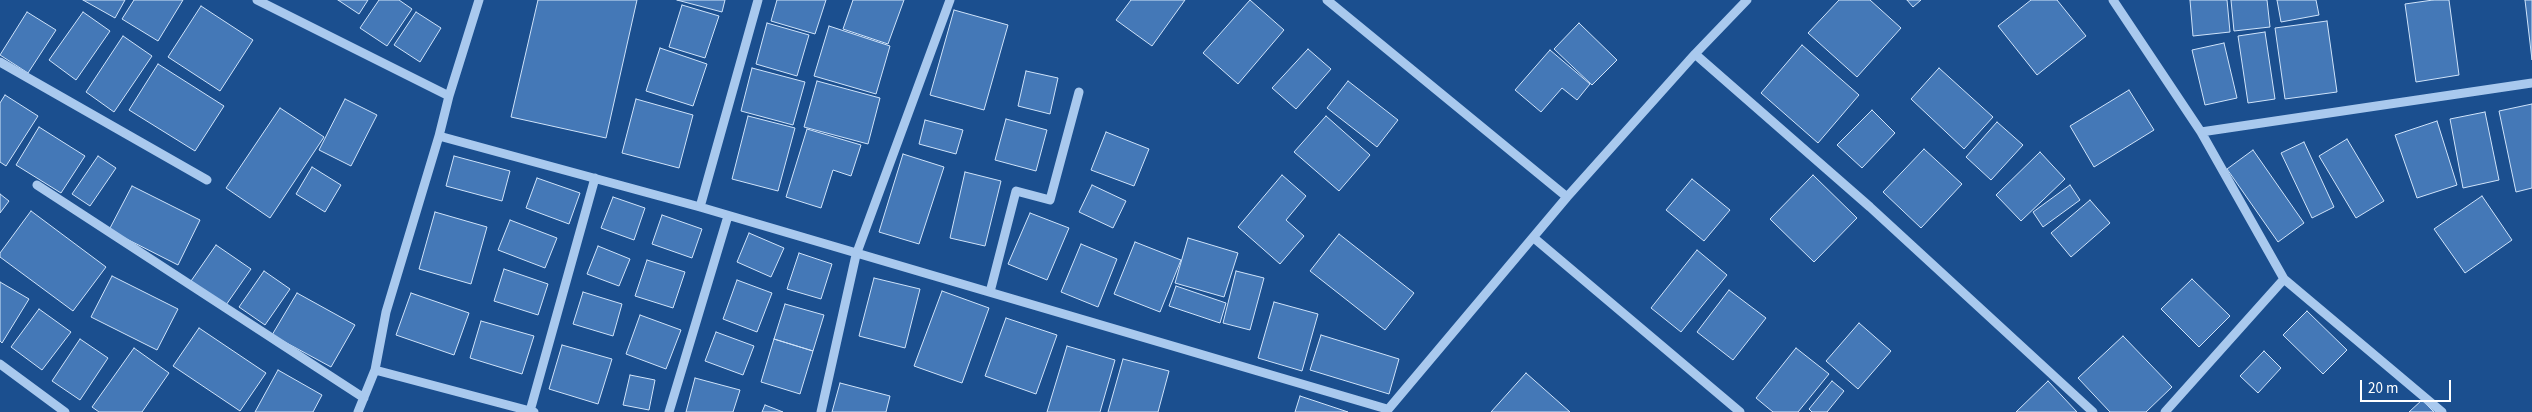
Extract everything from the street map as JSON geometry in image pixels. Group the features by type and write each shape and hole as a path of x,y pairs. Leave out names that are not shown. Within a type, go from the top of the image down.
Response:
{"street":[{"path":"257,0 449,96"},
{"path":"358,412 375,370 386,312 479,0"},
{"path":"700,207 758,0"},
{"path":"821,412 856,255 950,0"},
{"path":"1327,0 1566,197"},
{"path":"439,136 700,207 856,255 990,292 1387,411 1534,238 1566,197 1695,54 1747,0"},
{"path":"2113,0 2201,132 2284,280 2442,412"},
{"path":"1695,54 1870,207 2093,412"},
{"path":"0,62 207,180"},
{"path":"2201,132 2532,83"},
{"path":"990,292 1016,191 1050,200 1079,92"},
{"path":"375,370 532,411 595,178"},
{"path":"37,185 364,398"},
{"path":"669,412 728,216"},
{"path":"1534,238 1740,412"},
{"path":"2165,412 2284,280"},
{"path":"0,364 65,412"}],"building":[{"path":"83,0 125,0 115,18"},
{"path":"134,0 183,0 158,41 122,19"},
{"path":"338,0 368,0 359,14"},
{"path":"379,0 399,0 412,9 387,46 360,28"},
{"path":"538,0 637,0 606,138 511,117"},
{"path":"677,0 725,0 722,12"},
{"path":"777,0 826,0 815,34 771,21"},
{"path":"853,0 904,0 888,44 843,29"},
{"path":"1131,0 1185,0 1152,46 1116,20"},
{"path":"1250,0 1284,30 1238,84 1203,53"},
{"path":"1839,0 1870,0 1901,28 1857,77 1808,33"},
{"path":"1907,0 1921,0 1913,7"},
{"path":"2031,0 2057,0 2086,36 2037,75 1998,26"},
{"path":"2190,0 2227,0 2230,32 2193,36"},
{"path":"2231,0 2267,0 2270,27 2234,31"},
{"path":"2277,0 2316,0 2319,15 2281,22"},
{"path":"2449,0 2459,75 2416,82 2405,4"},
{"path":"2525,0 2532,0 2532,60"},
{"path":"682,5 719,16 705,58 669,47"},
{"path":"201,6 253,40 220,91 168,57"},
{"path":"954,10 1008,25 984,110 930,95"},
{"path":"27,12 56,30 28,73 0,55"},
{"path":"83,12 110,31 76,80 49,60"},
{"path":"416,12 441,28 420,62 394,45"},
{"path":"2327,21 2337,92 2285,99 2275,28"},
{"path":"767,23 809,35 797,76 756,64"},
{"path":"1579,23 1617,60 1592,85 1554,49"},
{"path":"829,26 890,46 876,94 814,76"},
{"path":"2265,32 2275,99 2248,103 2238,36"},
{"path":"123,36 152,56 114,112 86,92"},
{"path":"2224,43 2237,98 2205,105 2192,50"},
{"path":"1802,45 1859,95 1818,143 1761,93"},
{"path":"660,48 707,64 693,106 646,91"},
{"path":"1308,49 1331,69 1296,109 1272,88"},
{"path":"1550,50 1590,84 1577,100 1562,88 1541,112 1515,90"},
{"path":"158,64 224,106 195,151 129,110"},
{"path":"752,68 805,82 793,125 741,111"},
{"path":"1939,68 1993,117 1964,149 1911,99"},
{"path":"1026,71 1058,78 1050,114 1018,106"},
{"path":"817,81 880,98 868,144 804,127"},
{"path":"1348,81 1398,120 1377,147 1327,108"},
{"path":"2129,90 2154,130 2094,167 2070,126"},
{"path":"5,95 38,116 6,166 0,162 0,103"},
{"path":"345,99 377,115 351,166 319,150"},
{"path":"636,99 693,115 679,168 622,153"},
{"path":"2532,104 2532,188 2516,192 2499,111"},
{"path":"280,108 324,137 270,218 226,188"},
{"path":"1872,110 1895,133 1862,168 1837,145"},
{"path":"2485,112 2499,180 2463,188 2450,119"},
{"path":"748,116 795,128 778,191 732,179"},
{"path":"1326,116 1370,155 1339,191 1294,152"},
{"path":"1006,119 1047,130 1036,171 995,160"},
{"path":"925,120 963,130 956,154 919,144"},
{"path":"2437,121 2457,185 2417,198 2395,135"},
{"path":"1997,122 2023,145 1991,180 1966,157"},
{"path":"39,127 85,156 61,193 16,165"},
{"path":"807,129 861,145 851,176 833,170 821,208 786,197"},
{"path":"1106,132 1149,149 1134,186 1091,170"},
{"path":"2347,139 2384,201 2356,218 2319,156"},
{"path":"2304,142 2334,207 2312,218 2281,153"},
{"path":"1924,149 1962,184 1921,228 1883,192"},
{"path":"2253,150 2304,223 2278,242 2227,169"},
{"path":"2040,152 2065,179 2021,221 1996,195"},
{"path":"903,154 944,167 919,244 879,232"},
{"path":"98,156 116,168 90,206 72,194"},
{"path":"454,156 510,171 502,201 446,186"},
{"path":"312,167 341,185 325,212 296,194"},
{"path":"965,172 1001,181 985,246 950,238"},
{"path":"1282,175 1306,196 1286,220 1304,236 1280,264 1238,227"},
{"path":"1813,175 1857,218 1814,262 1770,219"},
{"path":"537,178 580,193 569,224 526,208"},
{"path":"1692,179 1730,210 1704,241 1666,210"},
{"path":"1092,185 1126,201 1113,228 1079,212"},
{"path":"2070,185 2080,200 2043,227 2033,212"},
{"path":"132,186 200,220 178,265 109,230"},
{"path":"0,194 9,201 0,213"},
{"path":"2482,196 2512,240 2465,273 2434,229"},
{"path":"613,197 645,208 634,240 601,228"},
{"path":"2090,200 2110,223 2071,257 2051,233"},
{"path":"31,211 106,267 73,311 0,257 0,253"},
{"path":"435,212 487,227 471,284 419,269"},
{"path":"1030,213 1069,228 1047,280 1008,264"},
{"path":"662,215 702,229 692,258 652,244"},
{"path":"510,220 557,238 545,268 498,250"},
{"path":"749,233 784,248 771,277 737,262"},
{"path":"1339,234 1414,293 1385,330 1310,271"},
{"path":"1188,238 1238,253 1224,297 1175,283"},
{"path":"1135,242 1181,260 1160,312 1114,294"},
{"path":"1081,244 1117,259 1098,307 1061,292"},
{"path":"216,245 251,269 226,305 191,281"},
{"path":"598,246 630,259 619,286 587,274"},
{"path":"1697,250 1727,275 1681,332 1651,308"},
{"path":"799,253 832,264 821,299 787,289"},
{"path":"647,260 685,272 673,308 635,296"},
{"path":"504,269 548,284 538,315 494,301"},
{"path":"264,271 290,289 265,325 239,307"},
{"path":"1236,271 1264,278 1250,330 1223,323"},
{"path":"112,276 178,309 157,350 91,317"},
{"path":"874,278 920,289 905,348 859,336"},
{"path":"2192,279 2230,316 2199,347 2161,309"},
{"path":"737,280 772,293 757,332 723,319"},
{"path":"0,282 29,299 2,343 0,341"},
{"path":"1176,286 1226,303 1220,323 1169,306"},
{"path":"1729,290 1766,318 1733,360 1697,332"},
{"path":"942,291 989,308 962,383 914,366"},
{"path":"583,292 622,304 613,336 573,324"},
{"path":"297,293 355,325 331,367 272,335"},
{"path":"411,293 469,313 454,355 396,335"},
{"path":"1274,302 1318,314 1302,371 1258,358"},
{"path":"785,304 824,315 813,351 774,339"},
{"path":"39,309 71,332 42,370 11,347"},
{"path":"2307,311 2347,350 2323,374 2283,335"},
{"path":"640,315 681,330 666,369 626,354"},
{"path":"1006,318 1057,335 1036,394 985,376"},
{"path":"481,321 534,336 522,374 470,358"},
{"path":"1859,323 1891,351 1858,389 1826,361"},
{"path":"199,328 266,373 240,411 173,366"},
{"path":"716,332 754,346 743,375 705,361"},
{"path":"1321,335 1399,359 1389,394 1310,370"},
{"path":"2123,336 2172,387 2146,412 2110,412 2078,378"},
{"path":"80,339 108,358 80,400 52,381"},
{"path":"774,339 813,351 800,394 761,382"},
{"path":"562,345 612,359 598,404 549,389"},
{"path":"1067,346 1115,360 1100,412 1047,412"},
{"path":"134,348 169,373 142,412 99,412 92,407"},
{"path":"1796,348 1829,374 1798,412 1773,412 1756,398"},
{"path":"2264,351 2281,368 2258,393 2240,376"},
{"path":"1123,359 1169,371 1158,412 1108,412"},
{"path":"278,370 322,395 313,412 255,412"},
{"path":"1526,373 1570,412 1491,412"},
{"path":"630,375 655,380 649,410 623,405"},
{"path":"695,378 740,390 733,412 686,412"},
{"path":"1832,381 1844,391 1827,412 1812,412 1809,409"},
{"path":"2048,381 2077,412 2016,412"},
{"path":"840,383 890,396 886,412 832,412"},
{"path":"1300,396 1348,412 1295,412"},
{"path":"2422,400 2434,412 2409,412"},
{"path":"765,405 783,412 762,412"}]}
